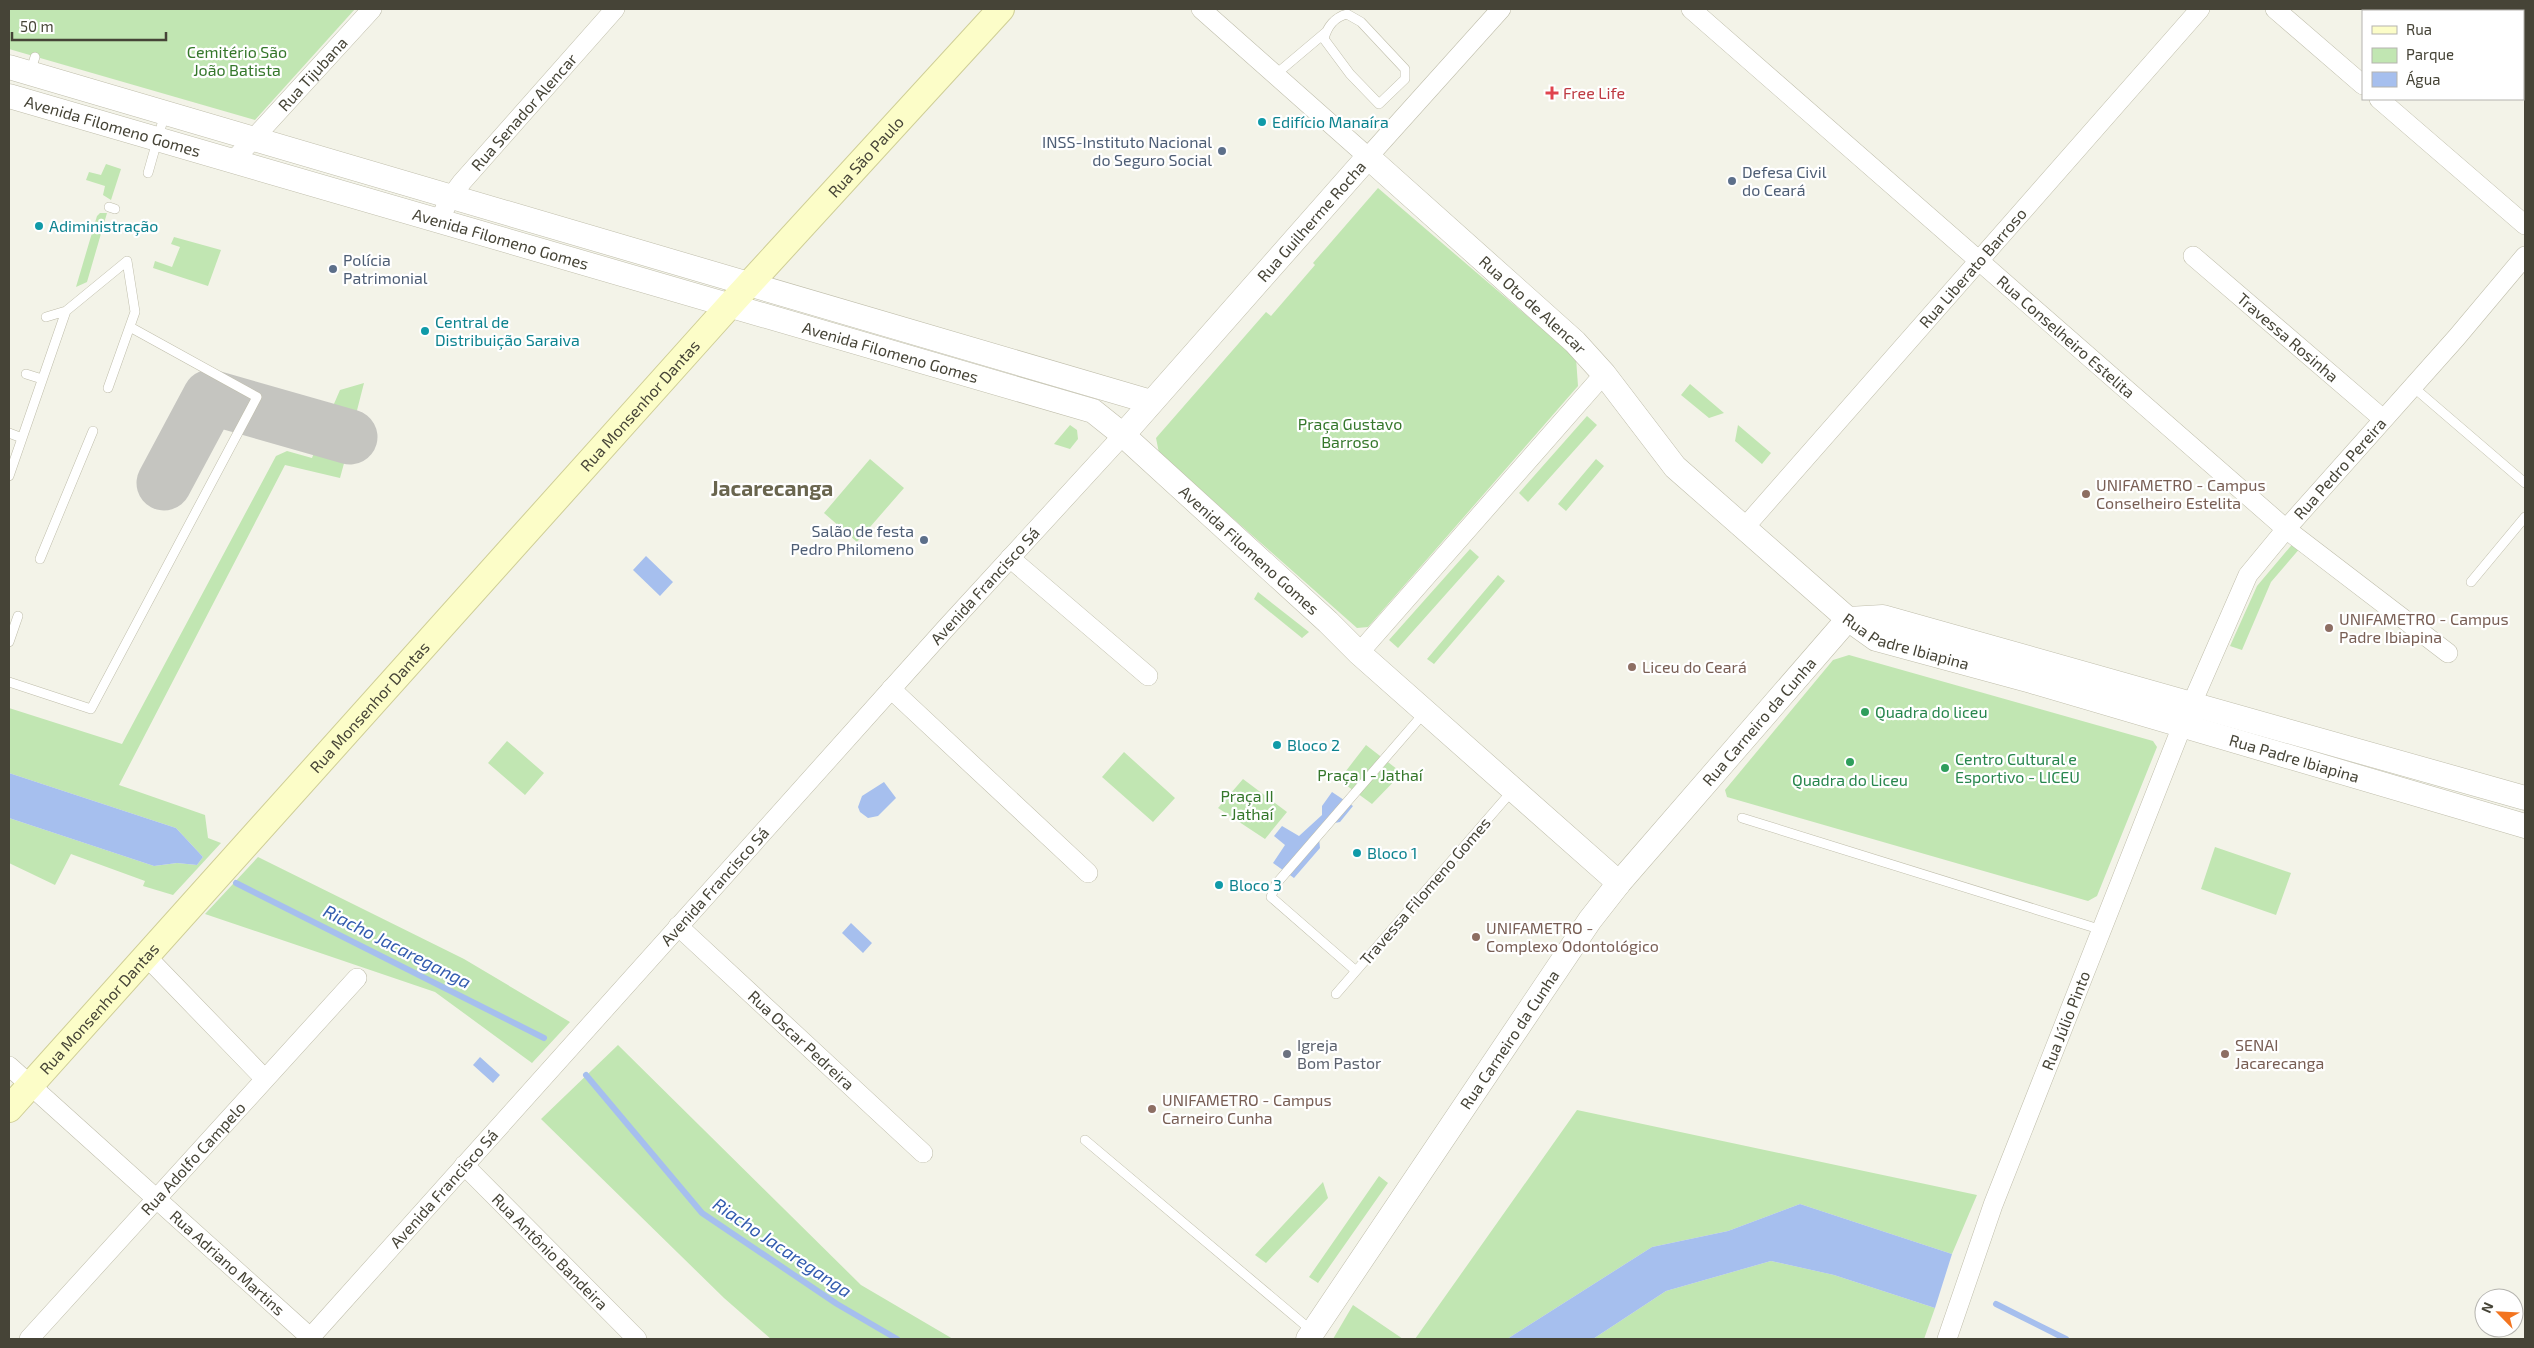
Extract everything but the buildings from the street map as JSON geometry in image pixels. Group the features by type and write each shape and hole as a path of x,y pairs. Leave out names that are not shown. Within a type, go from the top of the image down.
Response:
{"main road":[{"name":"Rua São Paulo","path":"730,305 1001,9"},
{"name":"Rua Monsenhor Dantas","path":"9,1109 730,305"}],"street":[{"name":"Rua Tijubana","path":"233,161 252,138 372,9"},
{"name":"Rua Senador Alencar","path":"438,221 450,198 615,9"},
{"name":"Rua Oto de Alencar","path":"1201,9 1575,342 1604,374 1676,468 1848,619"},
{"name":"Rua Guilherme Rocha","path":"1123,435 1501,9"},
{"name":"Rua Conselheiro Estelita","path":"1691,9 2286,528 2448,653"},
{"name":"Rua Liberato Barroso","path":"1744,527 2200,9"},
{"path":"2274,9 2362,84"},
{"name":"Avenida Filomeno Gomes","path":"20,79 166,112 450,198 1151,402"},
{"name":"Avenida Filomeno Gomes","path":"20,79 158,139 1092,412 1123,435 1328,622 1359,653 1619,883"},
{"path":"2380,100 2525,225"},
{"name":"Travessa Rosinha","path":"2193,256 2383,419"},
{"name":"Rua Pedro Pereira","path":"2193,704 2248,575 2286,528 2525,256"},
{"path":"1359,653 1604,374"},
{"name":"Avenida Francisco Sá","path":"310,1339 891,689 1123,435"},
{"path":"1010,558 1148,676"},
{"name":"Rua Padre Ibiapina","path":"1848,619 1883,617 2525,798"},
{"name":"Rua Padre Ibiapina","path":"1848,619 1876,639 2031,681 2525,826"},
{"name":"Rua Carneiro da Cunha","path":"1310,1335 1590,920 1619,883 1848,619"},
{"path":"891,689 1088,873"},
{"name":"Rua Júlio Pinto","path":"1947,1339 1993,1206 2182,726 2193,704"},
{"name":"Rua Oscar Pedreira","path":"678,926 923,1153"},
{"path":"147,957 264,1078"},
{"name":"Rua Adolfo Campelo","path":"29,1339 356,978"},
{"name":"Rua Adriano Martins","path":"9,1066 157,1198 310,1339"},
{"name":"Rua Antônio Bandeira","path":"464,1165 637,1339"}],"lane":[{"path":"1275,75 1326,32 1340,16 1347,14 1355,17 1405,69 1405,79 1379,104 1350,74 1327,44 1324,39 1326,32"},
{"path":"148,173 166,112"},
{"path":"46,317 66,311 127,261 135,312 108,388"},
{"path":"9,476 66,311"},
{"path":"9,682 92,709 257,397 130,327"},
{"path":"26,374 42,379"},
{"path":"2412,386 2525,482"},
{"path":"40,558 93,430"},
{"path":"9,433 22,438"},
{"path":"2471,582 2525,517"},
{"path":"9,642 18,616"},
{"path":"1356,970 1271,897 1272,891 1276,884 1425,712"},
{"name":"Travessa Filomeno Gomes","path":"1336,994 1514,789"},
{"path":"1742,818 2102,930"},
{"path":"1085,1140 1310,1335"}],"green space":[{"name":"Cemitério São João Batista","path":"9,9 355,9 255,120 9,49"},
{"path":"106,164 121,169 111,200 103,195 105,186 86,180 89,172 101,175"},
{"name":"Praça Gustavo Barroso","path":"1378,188 1576,358 1578,386 1368,627 1357,628 1159,453 1156,438 1266,312 1271,316 1315,265 1313,263"},
{"path":"100,213 107,213 87,282 76,287 97,216"},
{"path":"174,237 221,250 208,286 153,268 155,261 172,267 180,247 171,244"},
{"path":"364,383 353,426 327,420 340,390"},
{"path":"1690,384 1724,413 1709,418 1681,395"},
{"path":"1587,416 1597,425 1528,502 1519,493"},
{"path":"1070,425 1077,430 1078,439 1070,449 1054,444"},
{"path":"1738,425 1771,453 1762,464 1735,441"},
{"path":"320,437 349,445 340,478 285,465 119,785 205,815 208,838 221,843 173,895 143,886 145,881 71,854 55,885 9,863 9,818 154,866 177,863 197,865 203,857 176,828 9,773 9,708 122,744 276,456 287,451 312,458"},
{"path":"870,459 904,488 857,542 824,513"},
{"path":"1596,459 1604,466 1566,511 1558,504"},
{"path":"2295,541 2301,547 2271,582 2242,650 2230,646 2257,586"},
{"path":"1470,549 1479,557 1398,648 1389,640"},
{"path":"1498,575 1505,581 1434,664 1427,659"},
{"path":"1258,592 1309,632 1302,638 1254,599"},
{"name":"Centro Cultural e Esportivo - LICEU","path":"1849,655 2153,741 2157,747 2097,896 2088,901 1727,797 1725,790 1833,660"},
{"path":"507,741 544,773 525,795 488,763"},
{"name":"Praça I - Jathaí","path":"1366,745 1402,773 1372,804 1339,780"},
{"path":"1124,752 1175,798 1153,822 1102,777"},
{"name":"Praça II - Jathaí","path":"1243,779 1287,812 1265,839 1218,808"},
{"path":"2215,847 2291,873 2276,915 2201,889"},
{"path":"258,857 464,959 570,1022 532,1063 435,992 205,914"},
{"path":"618,1045 861,1285 953,1339 771,1339 724,1298 541,1119"},
{"path":"1577,1110 1977,1195 1952,1254 1800,1204 1728,1231 1652,1247 1507,1339 1415,1339"},
{"path":"1379,1176 1388,1183 1318,1283 1309,1277"},
{"path":"1323,1182 1328,1198 1266,1263 1255,1255"},
{"path":"1771,1261 1834,1275 1935,1308 1924,1339 1593,1339 1666,1291"},
{"path":"1353,1305 1403,1339 1333,1339"}],"water":[{"path":"646,556 673,582 660,596 633,570"},
{"path":"9,773 176,828 203,857 197,865 177,863 154,866 9,818"},
{"path":"884,782 896,798 878,816 868,818 860,812 858,807 862,796"},
{"path":"1332,792 1353,806 1340,822 1329,824 1319,838 1320,848 1294,878 1273,863 1285,845 1274,836 1282,826 1299,836 1322,815 1322,806"},
{"path":"851,923 872,943 863,953 842,933"},
{"path":"480,1057 500,1075 493,1083 473,1065"},
{"path":"1800,1204 1952,1254 1935,1308 1834,1275 1771,1261 1666,1291 1593,1339 1507,1339 1652,1247 1728,1231"}],"waterway":[{"name":"Riacho Jacareganga","path":"236,883 544,1038"},
{"name":"Riacho Jacareganga","path":"586,1075 702,1213 837,1304 897,1339"},
{"name":"Riacho Jacareganga","path":"1996,1304 2066,1339"}],"taxiway":[{"path":"164,483 210,397 350,437"}],"place":[{"name":"Free Life","path":"1552,93"},
{"name":"Edifício Manaíra","path":"1262,122"},
{"name":"INSS-Instituto Nacional do Seguro Social","path":"1222,151"},
{"name":"Defesa Civil do Ceará","path":"1732,181"},
{"name":"Adiministração","path":"39,226"},
{"name":"Polícia Patrimonial","path":"333,269"},
{"name":"Central de Distribuição Saraiva","path":"425,331"},
{"name":"UNIFAMETRO - Campus Conselheiro Estelita","path":"2086,494"},
{"name":"Salão de festa Pedro Philomeno","path":"924,540"},
{"name":"UNIFAMETRO - Campus Padre Ibiapina","path":"2329,628"},
{"name":"Liceu do Ceará","path":"1632,667"},
{"name":"Quadra do liceu","path":"1865,712"},
{"name":"Bloco 2","path":"1277,745"},
{"name":"Quadra do Liceu","path":"1850,762"},
{"name":"Centro Cultural e Esportivo - LICEU","path":"1945,768"},
{"name":"Bloco 1","path":"1357,853"},
{"name":"Bloco 3","path":"1219,885"},
{"name":"UNIFAMETRO - Complexo Odontológico","path":"1476,937"},
{"name":"Igreja Bom Pastor","path":"1287,1054"},
{"name":"SENAI Jacarecanga","path":"2225,1054"},
{"name":"UNIFAMETRO - Campus Carneiro Cunha","path":"1152,1109"}],"district":[{"name":"Jacarecanga","path":"772,489"}]}
